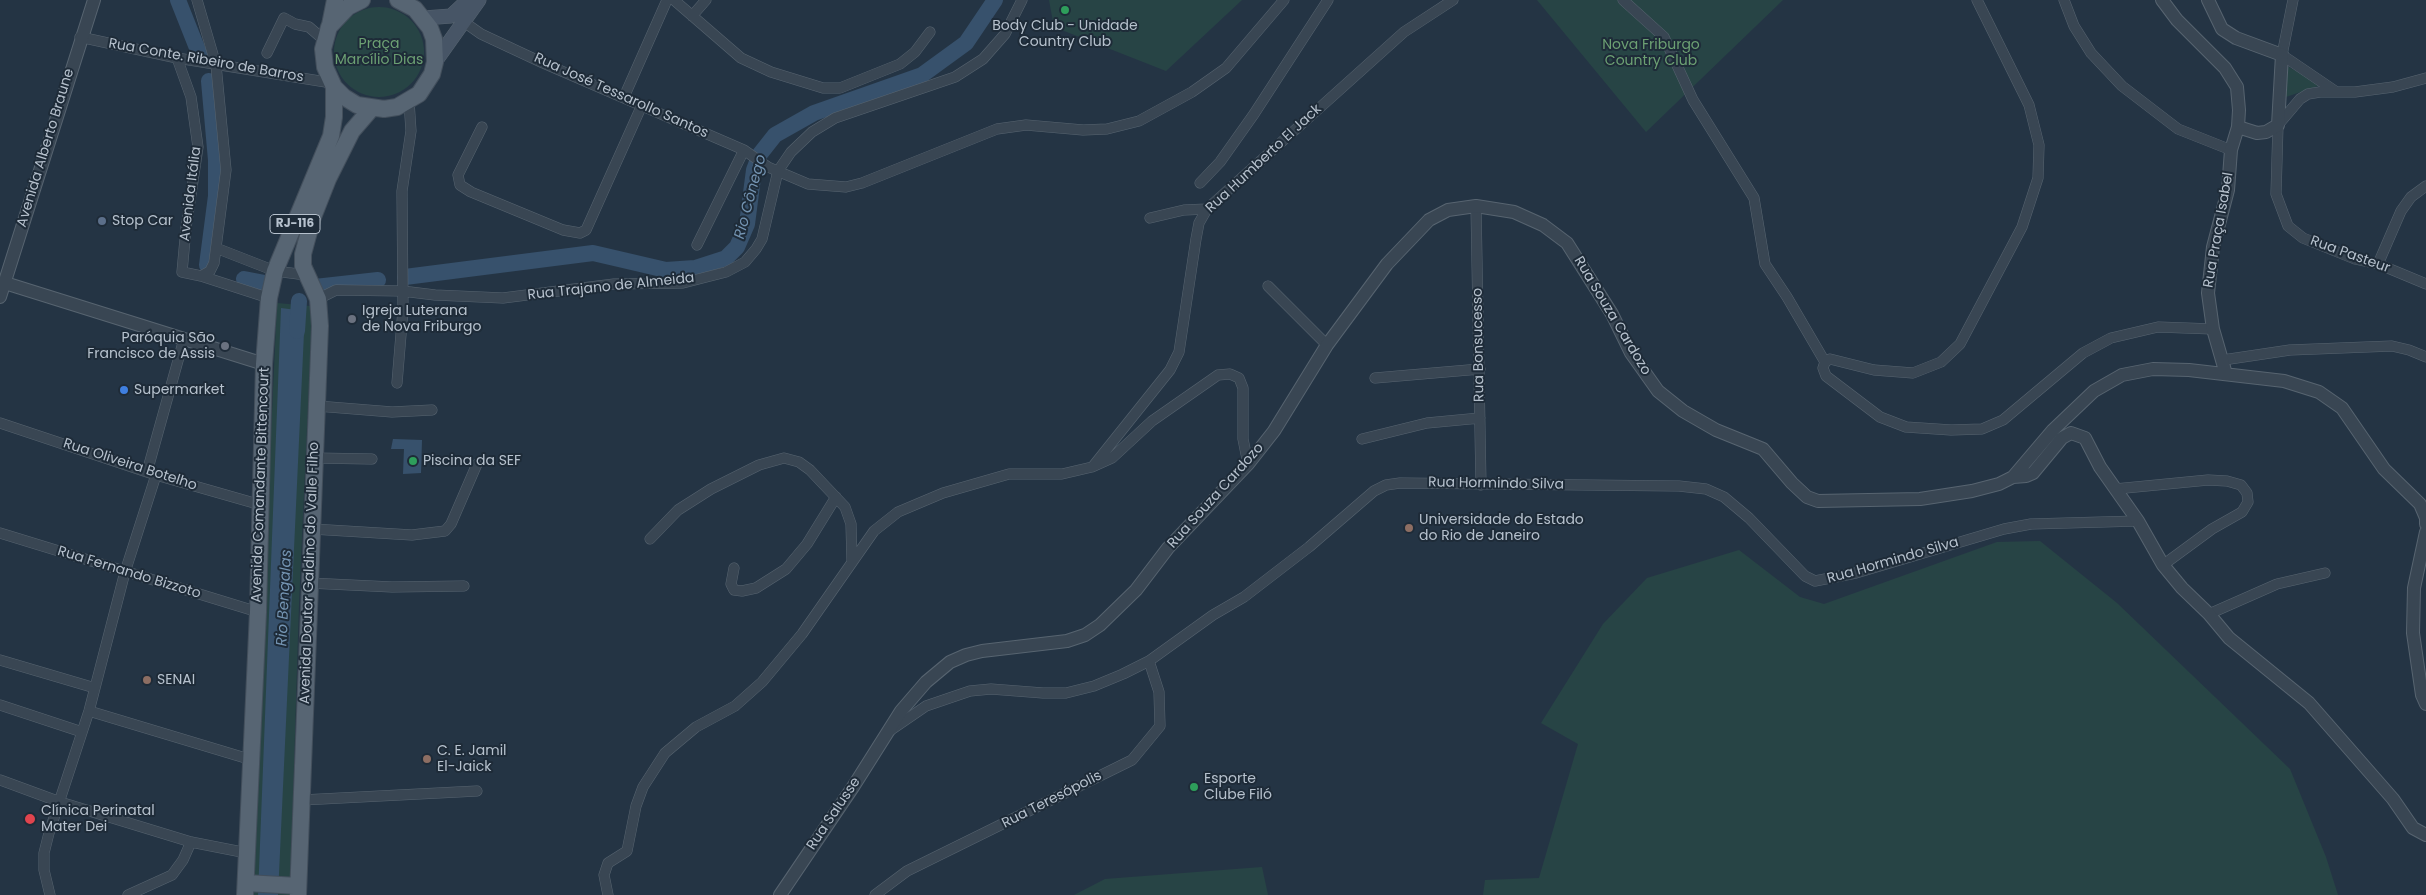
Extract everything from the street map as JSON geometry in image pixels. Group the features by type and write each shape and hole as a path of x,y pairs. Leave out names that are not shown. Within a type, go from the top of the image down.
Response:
{"main road":[{"name":"RJ-116","path":"333,85 323,58 335,0"},
{"path":"327,33 348,7 362,0"},
{"path":"398,0 415,9 424,18 434,39 435,62"},
{"path":"424,18 452,16 468,0"},
{"path":"333,85 344,97 357,105 371,109 390,108 409,101 426,84 435,62 479,0"},
{"name":"Avenida Comandante Bittencourt","path":"249,887 247,853 258,612 264,364 269,298 275,271 331,136 334,117 333,85"},
{"name":"Avenida Doutor Galdino do Valle Filho","path":"294,889 302,800 320,326 318,299 306,276 303,266 303,254 313,217 328,179 352,131 371,109"},
{"path":"249,887 294,889"}],"street":[{"name":"Avenida Alberto Braune","path":"0,296 5,283 6,262 94,0"},
{"path":"197,0 216,65 226,170 213,266 202,276 269,298"},
{"path":"624,97 667,0"},
{"path":"674,0 740,58 771,72 823,88 840,88 900,64 915,52 930,32"},
{"path":"692,16 706,0"},
{"path":"778,171 791,152 805,139 835,118 955,76 983,58 1005,34 1022,0"},
{"name":"Rua José Tessarollo Santos","path":"464,22 481,34 543,63 744,150 768,167 808,184 846,187 862,183 998,129 1026,125 1083,130 1107,129 1139,120 1192,92 1226,68 1284,0"},
{"path":"1200,183 1220,162 1260,107 1328,0"},
{"name":"Rua Humberto El Jack","path":"1092,466 1170,370 1179,352 1196,238 1200,223 1207,209 1404,32 1453,0"},
{"path":"1623,0 1664,37 1693,100 1754,198 1765,264 1787,296 1824,362 1826,376 1880,417 1906,427 1951,430 1982,429 2003,420 2083,353 2111,338 2158,327 2213,329"},
{"path":"1824,362 1830,359 1839,360 1874,370 1913,373 1941,362 1960,344 2022,227 2038,178 2038,145 2029,105 1977,0"},
{"path":"2064,0 2074,26 2091,53 2122,86 2178,129 2231,150"},
{"name":"Rua Praça Isabel","path":"2162,0 2177,20 2225,68 2237,87 2238,128 2231,150 2228,190 2210,269 2208,293 2213,329 2226,374"},
{"path":"2208,0 2222,29 2236,38 2282,54 2335,91"},
{"path":"2278,125 2282,54 2293,0"},
{"path":"267,53 284,18 295,24 327,33"},
{"name":"Rua Conte. Ribeiro de Barros","path":"80,37 177,58 333,85"},
{"name":"Avenida Itália","path":"177,58 191,97 198,147 186,228 182,272 202,276"},
{"path":"2238,128 2257,133 2266,132 2278,125 2300,99 2308,94 2335,91 2355,92 2393,87 2426,78"},
{"path":"397,383 403,310 402,191 410,131 409,101"},
{"path":"482,127 458,175 460,186 470,192 573,233 586,230 642,105"},
{"name":"Rua Pasteur","path":"2278,125 2276,194 2288,226 2303,238 2355,259 2378,264 2426,284"},
{"path":"697,245 744,150"},
{"name":"Rua Trajano de Almeida","path":"318,299 336,290 402,291 444,296 503,298 614,284 683,283 726,272 745,262 762,239 778,171"},
{"path":"2378,264 2401,211 2411,197 2426,186"},
{"name":"Rua Souza Cardozo","path":"888,732 907,704 926,682 950,662 982,651 1067,641 1085,635 1100,625 1136,590 1168,548 1248,464 1274,431 1327,345 1387,264 1422,226 1448,210 1476,206 1514,212 1543,224 1567,242 1612,314 1631,353 1658,391 1683,411 1762,450 1792,483 1807,496 1818,501 1920,499 1972,491 1999,484 2013,477 2053,430 2094,391 2122,375 2154,369 2226,374 2284,381 2319,392 2342,408 2384,469 2420,504 2426,518 2426,524"},
{"name":"Rua Bonsucesso","path":"1476,206 1481,484"},
{"path":"1150,218 1184,210 1207,209"},
{"path":"216,248 275,271 306,276"},
{"path":"5,283 264,364"},
{"path":"1268,286 1327,345"},
{"path":"50,895 44,870 44,853 95,688 152,473 184,339"},
{"path":"2222,360 2290,350 2392,346 2426,357"},
{"path":"1375,378 1480,370"},
{"path":"608,895 604,875 608,863 627,851 636,806 643,787 665,753 696,727 735,706 762,682 802,634 874,530 898,512 943,493 1009,474 1062,474 1092,466 1112,458 1152,421 1218,375 1230,374 1239,378 1242,388 1243,439 1248,464"},
{"path":"317,406 392,412 432,410"},
{"path":"1362,439 1427,423 1480,418"},
{"name":"Rua Oliveira Botelho","path":"0,423 152,473 260,505"},
{"path":"2013,477 2026,476 2033,473 2062,438 2071,433 2080,434 2088,442 2115,489 2138,521 2163,565 2182,588 2209,614 2229,638 2309,703 2393,799 2413,828 2426,834"},
{"path":"314,458 372,459"},
{"path":"650,539 678,510 711,489 759,465 784,458 799,462 810,470 845,507 851,524 852,562"},
{"path":"312,529 412,535 445,531 451,524 477,464"},
{"path":"2115,489 2208,480 2227,481 2241,485 2247,492 2248,502 2242,512 2212,530 2163,565"},
{"name":"Rua Hormindo Silva","path":"888,732 926,706 970,691 991,689 1043,694 1066,693 1094,686 1149,661 1213,615 1244,597 1310,547 1374,491 1386,485 1400,483 1679,486 1706,489 1724,497 1749,518 1805,576 1815,581 1856,573 2004,529 2030,524 2138,521"},
{"path":"734,568 730,584 734,590 742,592 756,588 786,569 807,544 836,497"},
{"path":"2426,532 2414,588 2413,633 2422,695 2426,704"},
{"name":"Rua Fernando Bizzoto","path":"0,533 258,612"},
{"path":"2209,614 2277,584 2325,573"},
{"path":"309,583 392,587 464,586"},
{"path":"0,660 95,688"},
{"name":"Rua Teresópolis","path":"875,895 907,871 1132,760 1160,726 1159,692 1149,661"},
{"path":"0,705 82,732"},
{"path":"88,711 252,760"},
{"name":"Rua Salusse","path":"780,895 888,732"},
{"path":"0,780 60,802 191,842 247,853"},
{"path":"302,800 477,792"},
{"path":"128,895 172,875 183,860 191,842"}],"green space":[{"path":"1049,0 1242,0 1166,71 1054,27"},
{"name":"Nova Friburgo Country Club","path":"1537,0 1783,0 1646,132"},
{"name":"Praça Marcílio Dias","path":"379,7 396,10 411,20 421,35 424,52 421,69 411,84 396,94 379,97 362,94 347,84 337,69 334,52 337,35 347,20 362,10"},
{"path":"2287,66 2321,85 2283,98"},
{"path":"277,303 310,306 312,317 299,604 290,895 250,895"},
{"path":"2040,541 2117,603 2290,769 2326,857 2338,895 1483,895 1485,880 1539,878 1578,744 1541,723 1603,624 1647,578 1739,550 1800,597 1824,604 1997,542"},
{"path":"1262,867 1268,895 1074,895 1105,879"}],"water":[{"path":"281,308 305,311 278,895 258,895"},
{"name":"Piscina da SEF","path":"393,439 422,440 421,473 403,474 404,449 391,449"}],"waterway":[{"path":"178,0 201,58"},
{"name":"Rio Cônego","path":"405,277 593,253 666,270 695,268 726,258 737,247 747,224 754,170 760,154 775,135 814,113 922,75 966,43 995,0"},
{"path":"207,265 216,196 216,160 209,81"},
{"path":"244,279 265,283"},
{"name":"Rio Cônego","path":"315,287 378,280"},
{"name":"Rio Bengalas","path":"297,331 299,301"}],"place":[{"name":"Body Club - Unidade Country Club","path":"1065,10"},
{"name":"Stop Car","path":"102,221"},
{"name":"Igreja Luterana de Nova Friburgo","path":"352,319"},
{"name":"Paróquia São Francisco de Assis","path":"225,346"},
{"name":"Supermarket","path":"124,390"},
{"name":"Piscina da SEF","path":"413,461"},
{"name":"Universidade do Estado do Rio de Janeiro","path":"1409,528"},
{"name":"SENAI","path":"147,680"},
{"name":"C. E. Jamil El-Jaick","path":"427,759"},
{"name":"Esporte Clube Filó","path":"1194,787"},
{"name":"Clínica Perinatal Mater Dei","path":"30,819"}]}
